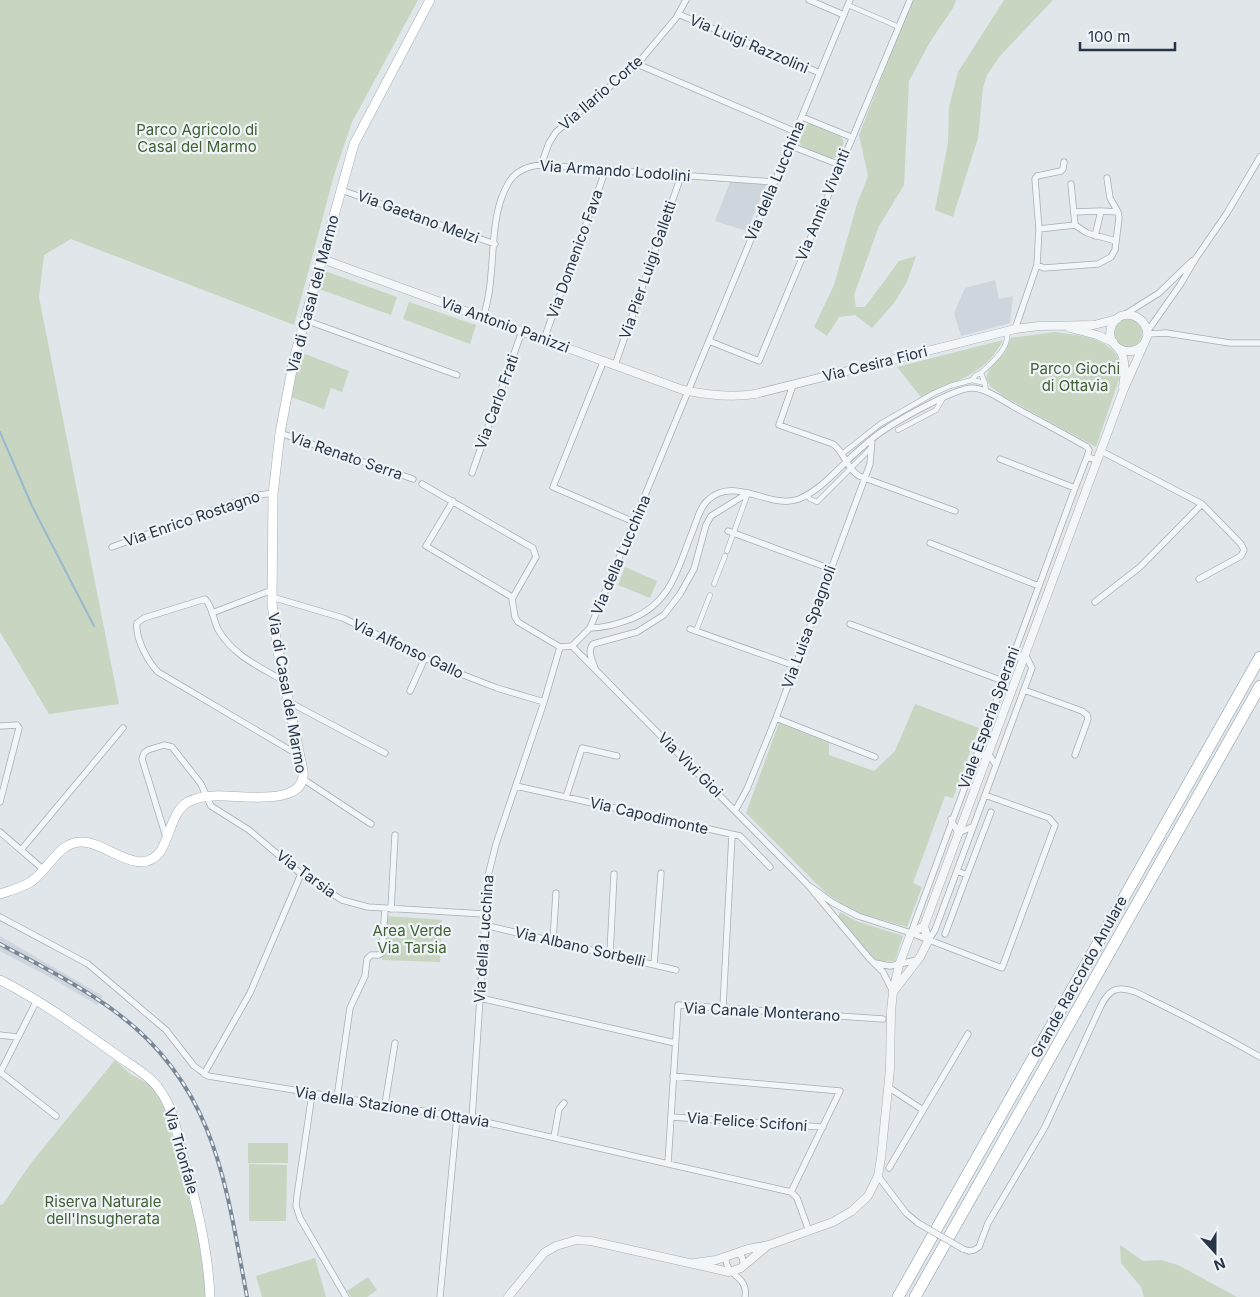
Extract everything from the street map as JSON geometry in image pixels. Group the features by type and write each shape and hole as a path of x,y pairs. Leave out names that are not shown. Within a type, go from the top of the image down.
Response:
{"highway":[{"name":"Grande Raccordo Anulare","path":"898,1297 1260,657"},
{"name":"Grande Raccordo Anulare","path":"915,1297 1260,686"},
{"path":"892,1297 913,1270"}],"main road":[{"name":"Via di Casal del Marmo","path":"0,894 29,883 64,848 76,842 88,842 124,858 149,861 156,857 167,840 182,807 192,801 207,796 281,796 296,788 303,779 275,631 272,593 273,493 280,433 294,359 356,139 430,0"},
{"name":"Via Trionfale","path":"0,980 37,1000 149,1078 164,1096 172,1113 194,1195 212,1297"}],"street":[{"name":"Via Ilario Corte","path":"541,165 556,132 637,64 678,14 686,0"},
{"path":"809,0 844,15"},
{"name":"Via Annie Vivanti","path":"709,341 759,361 851,136 910,0"},
{"path":"849,3 898,27"},
{"name":"Via della Lucchina","path":"572,646 590,628 849,3"},
{"name":"Via Luigi Razzolini","path":"678,14 820,73"},
{"path":"637,64 796,132"},
{"path":"802,117 851,136"},
{"path":"791,146 840,165"},
{"path":"1196,258 1159,293 1116,319 1110,330 1115,345 1126,351 1133,351 1144,344 1147,333 1227,213 1260,157"},
{"path":"1015,329 1037,265 1039,229 1035,179 1042,174 1061,171 1064,162"},
{"name":"Via Armando Lodolini","path":"483,317 488,296 499,209 509,183 514,176 524,169 541,165 774,182"},
{"name":"Via Domenico Fava","path":"544,339 606,170"},
{"name":"Via Pier Luigi Galletti","path":"615,365 681,176"},
{"path":"1037,265 1044,268 1098,264 1111,257 1115,250 1119,218 1118,212 1110,198 1107,178"},
{"path":"1071,184 1075,225"},
{"name":"Via Gaetano Melzi","path":"341,190 494,244"},
{"path":"1095,236 1101,211"},
{"path":"1074,212 1118,212"},
{"path":"1039,229 1075,225 1087,234 1116,241"},
{"name":"Via Antonio Panizzi","path":"322,259 688,391"},
{"path":"1124,315 1134,315 1139,318 1144,323 1147,333"},
{"name":"Via Cesira Fiori","path":"688,391 720,396 739,396 793,385 1015,329 1094,324 1116,319"},
{"path":"305,320 458,376"},
{"name":"Via Cesira Fiori","path":"1060,326 1096,335 1115,345"},
{"name":"Via Carlo Frati","path":"472,473 522,331"},
{"path":"972,380 976,375 981,374 1004,348 1008,338 1007,331"},
{"path":"1147,333 1161,333 1219,342 1260,343"},
{"name":"Viale Esperia Sperani","path":"924,926 1123,392 1144,344"},
{"name":"Viale Esperia Sperani","path":"1115,345 1121,351 1124,364 1123,392"},
{"path":"604,360 552,487 634,522"},
{"path":"981,374 985,383 986,393"},
{"path":"842,454 900,412 934,393 972,380 985,383"},
{"path":"793,385 779,425 832,443 838,448 850,469 864,478 955,511"},
{"path":"590,628 624,622 650,610 664,596 671,585 704,504 712,497 721,492 733,491 786,502 807,496 872,439 899,421 943,398 970,388 986,393 1087,446 1089,450 1087,456 1098,460"},
{"path":"898,430 936,410 943,398"},
{"name":"Via Renato Serra","path":"280,433 413,479"},
{"name":"Via Luisa Spagnoli","path":"735,811 747,789 776,718 831,569 870,461 872,439"},
{"path":"807,496 817,502 872,447"},
{"path":"1101,451 1202,504 1242,544 1244,550 1241,556 1198,580"},
{"name":"Viale Esperia Sperani","path":"878,1176 888,1087 891,1011 899,965 1087,456"},
{"path":"1000,459 1074,488"},
{"name":"Via Renato Serra","path":"422,484 534,550 536,557 512,597"},
{"name":"Via Enrico Rostagno","path":"112,548 252,496 273,493"},
{"path":"714,584 726,554 730,532 748,493"},
{"path":"596,670 590,652 593,644 632,634 656,621 669,610 694,569 706,525 711,516 748,493"},
{"path":"453,501 426,546 512,597 517,621 560,647 572,646"},
{"path":"1095,602 1140,567 1202,504"},
{"path":"730,532 831,569"},
{"path":"930,542 1039,586"},
{"path":"1050,556 1064,550"},
{"path":"212,613 272,593"},
{"name":"Via Alfonso Gallo","path":"272,593 343,618 448,669 497,688 544,702"},
{"path":"710,595 693,630 795,666"},
{"path":"284,681 251,663 236,652 219,632 208,602 203,598 140,620 137,623 137,630 150,662 158,672 300,756"},
{"path":"1034,601 1039,616"},
{"path":"650,610 656,621"},
{"path":"850,624 1003,682"},
{"name":"Via Vivi Gioi","path":"572,646 807,884 875,963 888,980 893,992"},
{"name":"Via della Lucchina","path":"472,1119 487,879 490,864 544,702 560,647"},
{"path":"1010,661 1025,654"},
{"name":"Viale Esperia Sperani","path":"893,992 918,959 935,930 1032,668 1025,654"},
{"path":"410,691 425,658"},
{"path":"1024,690 1086,714 1087,721 1075,756"},
{"path":"289,702 385,753"},
{"path":"776,718 875,757"},
{"path":"0,726 18,725 19,727 0,802"},
{"path":"21,850 123,728"},
{"name":"Via Tarsia","path":"167,840 143,762 145,752 161,746 172,747 201,784 211,806 249,830 301,874 342,900 368,907 388,909 484,914"},
{"path":"566,797 582,748 617,756"},
{"path":"975,757 988,753 996,765"},
{"path":"303,779 371,824"},
{"name":"Via Capodimonte","path":"516,786 740,836 770,867"},
{"name":"Via Vivi Gioi","path":"807,884 848,912 861,918 911,933 1002,968 1055,829 1054,824 1049,818 985,795"},
{"path":"945,934 991,812"},
{"path":"952,819 958,834 972,827"},
{"path":"0,832 44,870"},
{"path":"337,1098 350,1008 365,976 367,958 382,953 395,835"},
{"path":"723,1007 732,835"},
{"path":"960,863 970,867"},
{"path":"957,871 967,875"},
{"path":"654,964 661,873"},
{"path":"0,918 88,964 166,1030 192,1063 204,1074 250,993 301,874"},
{"path":"610,954 614,874"},
{"path":"954,878 964,882"},
{"path":"924,894 938,888"},
{"path":"552,940 556,893"},
{"name":"Via Albano Sorbelli","path":"484,925 676,970"},
{"path":"911,933 924,926 928,940"},
{"path":"875,963 885,966 899,965 918,959"},
{"path":"694,1263 712,1261 768,1245 833,1222 859,1206 871,1192 878,1176 906,1213 918,1222 963,1249 969,1251 979,1247 988,1224 1045,1127 1105,998 1119,989 1138,994 1218,1032 1260,1057"},
{"path":"480,998 675,1043"},
{"path":"37,1000 0,1072 56,1116"},
{"name":"Via Canale Monterano","path":"668,1164 678,1005 883,1019"},
{"path":"889,1168 968,1034"},
{"path":"0,1035 18,1037"},
{"path":"385,1104 395,1043"},
{"name":"Via della Stazione di Ottavia","path":"204,1074 212,1078 472,1119 791,1192"},
{"path":"673,1076 840,1091 791,1192 797,1198 809,1231"},
{"path":"888,1087 923,1110"},
{"path":"312,1094 296,1206 300,1218 346,1297"},
{"path":"554,1137 558,1110 564,1103"},
{"path":"440,1297 457,1116"},
{"name":"Via Felice Scifoni","path":"671,1117 823,1127"},
{"path":"508,1297 544,1253 567,1242 591,1241 731,1272 744,1266 768,1245"},
{"path":"738,1253 742,1257 744,1266"},
{"path":"726,1257 726,1264 731,1272 743,1283 744,1297"}],"shaded area":[{"path":"730,182 766,185 747,231 715,221"},
{"path":"995,280 999,299 1013,296 1010,323 961,336 954,313 965,288"},
{"path":"0,936 103,996 97,1005 0,951"}],"green space":[{"name":"Parco Agricolo di Casal del Marmo","path":"0,0 418,0 352,122 334,175 294,325 71,239 44,255 39,297 119,704 49,714 0,632"},
{"path":"912,0 956,0 909,81 904,185 879,226 854,295 856,307 865,307 899,261 916,256 907,282 894,303 872,328 855,315 839,317 827,336 814,327 834,285 857,204 868,176 859,135"},
{"path":"1004,0 1053,0 1000,56 987,75 983,88 978,138 953,217 935,210 948,142 949,107 958,72"},
{"path":"807,124 812,124 841,137 844,143 838,156 830,159 801,146 798,139"},
{"path":"325,271 397,297 391,315 319,289"},
{"path":"409,302 476,325 470,344 403,319"},
{"path":"1128,319 1138,323 1142,333 1138,343 1128,347 1118,343 1114,333 1118,323"},
{"name":"Parco Giochi di Ottavia","path":"1055,332 1078,335 1101,342 1117,355 1120,366 1119,379 1096,447 1003,396 990,386 986,378 989,370 1004,354 1011,338"},
{"path":"1003,340 987,362 968,376 921,397 897,367"},
{"path":"300,352 349,371 342,392 331,388 324,409 291,397"},
{"path":"625,567 657,581 650,598 618,585"},
{"path":"915,704 979,728 953,798 945,796 913,883 922,887 907,927 858,913 826,893 746,813 779,723 829,743 829,755 874,771 895,751"},
{"path":"840,912 856,921 903,936 895,961 879,961 872,958 838,917"},
{"name":"Area Verde Via Tarsia","path":"386,916 442,920 440,962 382,960"},
{"name":"Riserva Naturale dell'Insugherata","path":"115,1060 130,1074 149,1084 162,1100 197,1228 207,1297 0,1297 0,1205 3,1204 31,1163"},
{"path":"248,1143 288,1143 288,1163 248,1163"},
{"path":"249,1164 287,1165 286,1221 249,1221"},
{"path":"1120,1245 1143,1261 1161,1260 1178,1265 1237,1297 1144,1297 1141,1287 1121,1263"},
{"path":"315,1258 326,1297 262,1297 256,1276"},
{"path":"368,1277 377,1290 367,1297 351,1297 347,1291"}],"waterway":[{"path":"0,432 32,506 94,626"}],"railway":[{"path":"0,944 74,985 117,1013 150,1042 176,1073 196,1106 211,1141 223,1177 247,1297"}]}
